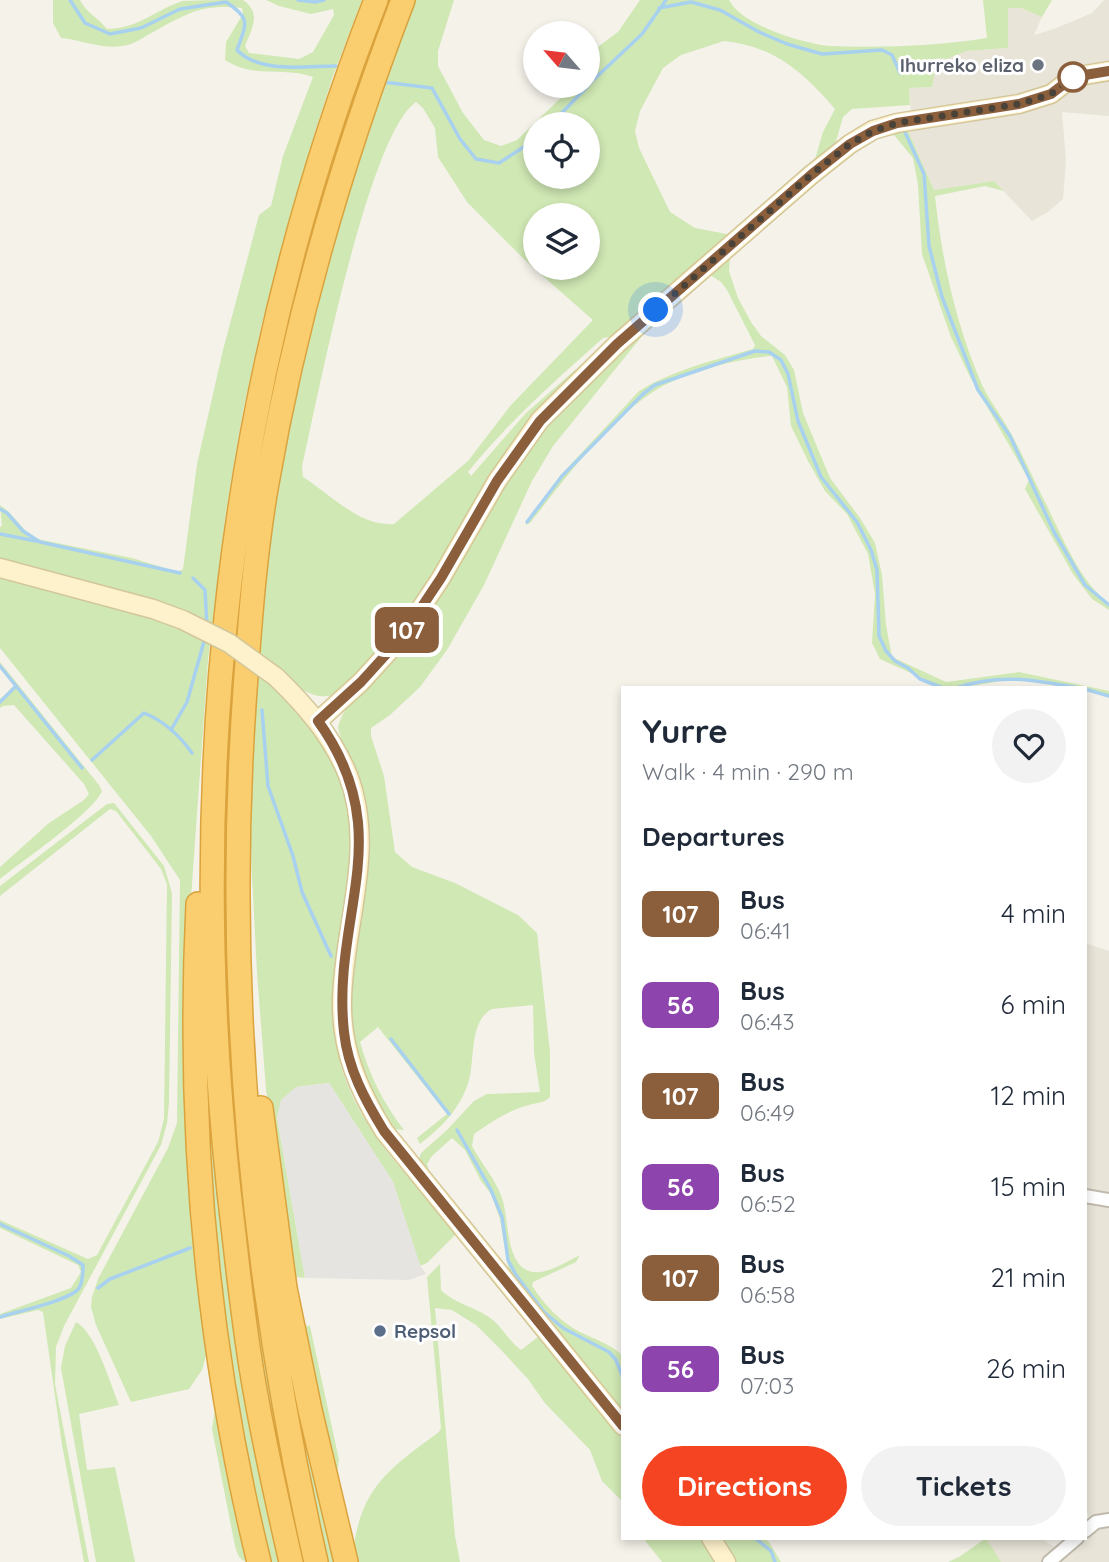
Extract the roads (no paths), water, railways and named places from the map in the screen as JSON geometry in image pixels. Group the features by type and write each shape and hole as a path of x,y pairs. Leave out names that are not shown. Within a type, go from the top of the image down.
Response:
{"highway":[{"path":"291,1562 254,1387 224,1143 213,934 214,758 227,596 241,488 264,370 297,234 334,115 376,0"},
{"path":"316,1562 292,1449 260,1251 241,1029 240,761 251,603 266,486 289,372 316,257 350,144 403,0"},
{"path":"214,758 204,819 194,982 195,1115 199,1194 207,1277 232,1438 259,1562"},
{"path":"239,942 285,1288 310,1410 346,1562"}],"street":[{"path":"318,721 368,675 401,638 441,578 497,481 540,421 617,344 811,175 850,144 873,131 897,123 1019,104 1051,94 1073,77 1109,71"},
{"path":"0,568 153,609 183,620 229,643 276,677 318,721 337,750 349,778 357,810 359,873 345,961 342,1002 344,1035 352,1069 360,1088 384,1131 621,1424"},
{"path":"1087,1196 1109,1200"},
{"path":"1087,1529 1096,1522 1109,1520"},
{"path":"712,1540 726,1562"},
{"path":"1049,1562 1075,1540"}],"waterway":[{"path":"70,0 85,23 110,34 141,28 180,9 226,2 240,13 245,23 237,50 247,58 270,66 336,66"},
{"path":"298,0 324,0"},
{"path":"600,74 642,34 666,0"},
{"path":"659,8 691,2 720,10 759,32 822,54 882,50 892,55 900,73"},
{"path":"383,82 432,88 460,139 476,159 499,163 523,147"},
{"path":"563,112 576,98"},
{"path":"906,128 904,130 924,174 929,246 942,297 978,390 1010,436 1054,532 1085,585 1109,605"},
{"path":"527,522 562,476 655,385 755,351 769,352 781,360 788,374 798,421 821,477 857,522 871,550 877,570 879,636 886,651 920,679 938,686"},
{"path":"0,509 23,531 40,542 180,573"},
{"path":"0,534 36,541"},
{"path":"193,578 205,590 207,627"},
{"path":"171,730 187,702 205,638"},
{"path":"0,666 82,768"},
{"path":"962,686 1002,679 1066,686"},
{"path":"0,702 16,686"},
{"path":"1087,690 1109,696"},
{"path":"262,710 268,786 293,856 302,892 331,956"},
{"path":"92,760 144,713 171,730 192,753"},
{"path":"391,1039 449,1114"},
{"path":"457,1130 491,1190 502,1217 508,1260 516,1275 544,1312 563,1328 609,1352 621,1373"},
{"path":"0,1224 83,1265 81,1283 74,1292 55,1301 0,1317"},
{"path":"98,1288 110,1279 190,1248"},
{"path":"757,1540 771,1551 775,1562"}],"place":[{"name":"Ihurreko eliza","path":"1038,65"},
{"name":"Repsol","path":"380,1331"}]}
